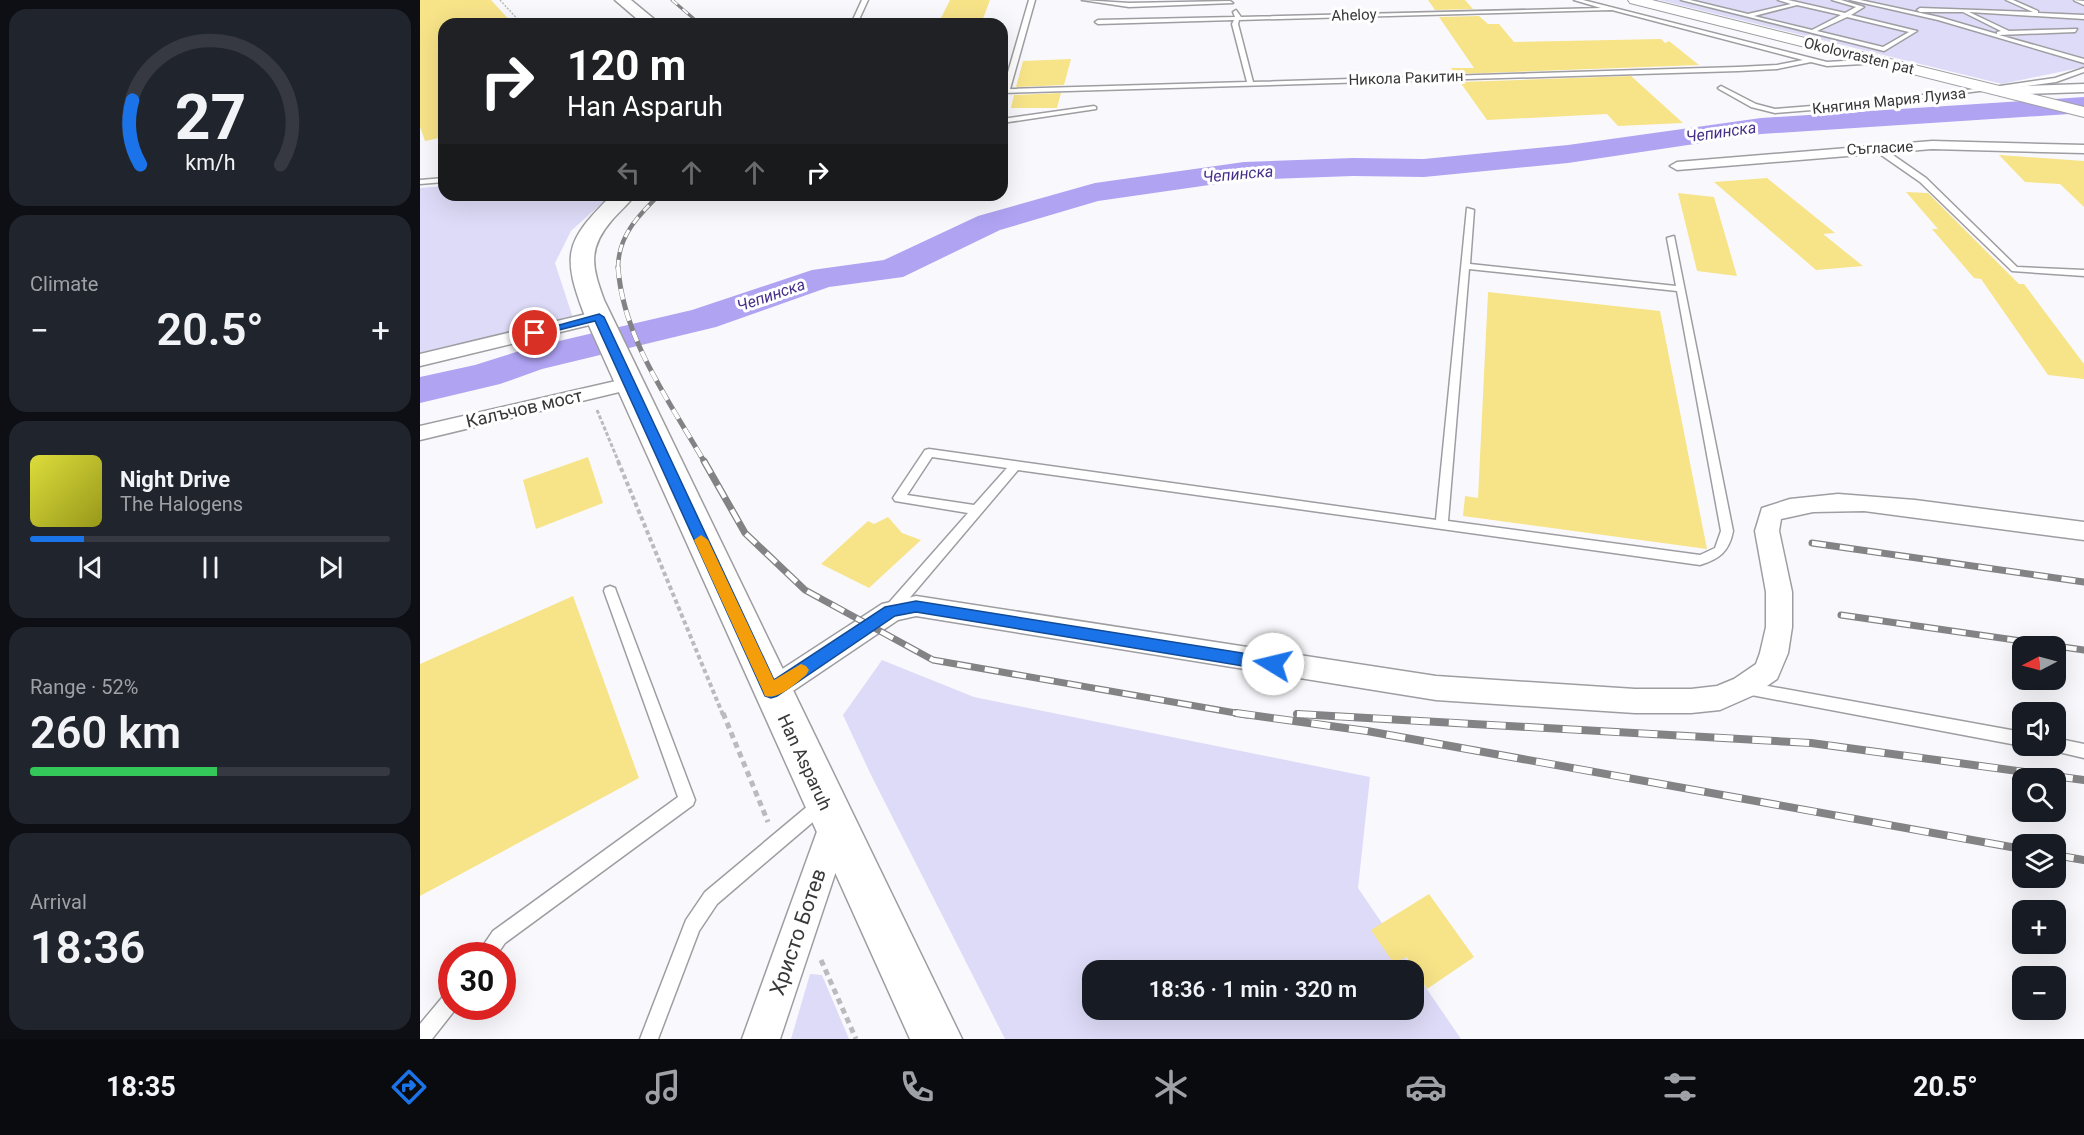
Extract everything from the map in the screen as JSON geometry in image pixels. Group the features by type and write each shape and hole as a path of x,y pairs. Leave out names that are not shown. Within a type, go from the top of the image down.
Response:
{"main road":[{"path":"622,0 644,18"},
{"name":"Han Asparuh","path":"619,201 590,234 581,254 582,275 613,348 771,691 936,1039"}],"street":[{"name":"Okolovrasten pat","path":"1635,0 2084,112"},
{"path":"1996,90 2084,88"},
{"name":"Съгласие","path":"1677,166 1877,148 1985,145 2084,149"},
{"path":"420,360 613,348"},
{"name":"Калъчов мост","path":"420,433 590,393 613,348"},
{"path":"771,691 891,611 916,606 1437,688 1635,701 1691,701 1720,698 1744,687 1767,671 1774,653 1779,627 1779,592 1767,531 1770,514 1785,507 1842,502 1901,506 2084,531"},
{"name":"Христо Ботев","path":"761,1039 802,918 829,814"}],"lane":[{"path":"857,18 865,0"},
{"path":"1008,78 1032,0"},
{"path":"1085,0 1129,5 1229,2 1238,19 1235,24 1250,83"},
{"path":"1577,0 1827,64 1880,61"},
{"path":"1684,0 1884,49 1914,31 1781,0"},
{"path":"1695,3 1710,0"},
{"path":"1813,31 1861,7 1835,0"},
{"path":"1851,0 1939,19 2084,61"},
{"path":"1870,0 1888,9"},
{"path":"2009,0 2084,34"},
{"path":"2077,0 2084,3"},
{"path":"1953,3 2008,33"},
{"path":"1747,15 1798,4"},
{"name":"Aheloy","path":"1098,22 1611,9"},
{"path":"1897,11 1964,10 2084,17"},
{"path":"1989,33 2075,30"},
{"name":"Никола Ракитин","path":"1008,91 1738,69 1777,67 1810,60"},
{"name":"Княгиня Мария Луиза","path":"1721,88 1766,110 1786,110 1996,90 2012,84 2055,80 2084,70"},
{"path":"1008,120 1094,108"},
{"path":"1877,148 1923,180 2015,268 2084,273"},
{"path":"420,182 438,180"},
{"path":"1442,524 1470,210"},
{"path":"978,510 899,498 929,453 1700,560 1715,556 1724,546 1726,531 1671,238"},
{"path":"1465,266 1681,289"},
{"path":"891,611 1015,466"},
{"path":"495,942 499,937 687,800 610,591"},
{"path":"1744,687 2012,737"},
{"path":"2066,747 2084,751"},
{"path":"649,1039 692,926 711,898 777,842 829,814"},
{"path":"420,1039 438,1016"}],"path":[{"path":"500,0 516,18"},
{"path":"590,393 777,842"},
{"path":"802,918 856,1039"}],"shaded area":[{"path":"1659,0 2084,0 2084,67 2002,84"},
{"path":"438,186 438,201 604,201 571,231 555,263 573,318 420,354 420,188"},
{"path":"882,660 974,697 1370,777 1358,888 1407,960 1082,960 1082,1020 1424,1020 1424,985 1461,1039 1005,1039 843,715"},
{"path":"810,974 822,975 849,1039 791,1039"}],"building":[{"path":"420,0 491,0 508,18 438,18 438,138 425,141 420,127"},
{"path":"950,0 990,0 983,18 941,18"},
{"path":"1428,0 1465,0 1473,9 1435,10"},
{"path":"1479,16 1488,24 1499,24 1514,42 1661,39 1665,43 1669,41 1699,65 1455,74 1451,68 1474,68 1439,17"},
{"path":"1071,59 1064,85 1016,87 1023,61"},
{"path":"1631,76 1683,123 1618,126 1607,114 1487,120 1460,82"},
{"path":"1061,93 1057,108 1011,108 1014,95"},
{"path":"1999,155 2084,161 2084,207 2060,184 2025,182"},
{"path":"1767,178 1835,233 1823,234 1863,266 1816,270 1714,182"},
{"path":"1906,192 1928,193 2019,284 2024,284 2084,364 2084,379 2048,375 1981,279 1974,278 1932,229 1938,229"},
{"path":"1678,193 1714,197 1737,276 1697,271"},
{"path":"1488,292 1660,311 1707,549 1463,516 1465,496 1478,498"},
{"path":"588,457 603,503 536,529 523,480"},
{"path":"888,517 902,533 921,540 869,588 821,564 868,521 874,524"},
{"path":"573,596 639,778 420,896 420,664"},
{"path":"1429,894 1474,957 1427,989 1424,984 1424,960 1408,960 1406,957 1401,960 1391,960 1371,930"}],"waterway":[{"name":"Чепинска","path":"420,390 486,375 529,360 703,319 824,277 891,270 989,223 1095,192 1244,171 1353,167 1424,168 1568,154 1761,126 2084,105"}],"railway":[{"path":"672,0 693,18"},
{"path":"618,267 625,236 654,201"},
{"path":"618,267 622,294 638,345 663,393 705,463"},
{"path":"704,461 745,533 805,590 933,660 1247,715"},
{"path":"1812,543 2084,582"},
{"path":"1841,615 2084,650"},
{"path":"1236,713 1367,731 2012,847"},
{"path":"1306,715 1297,714 1811,743 2084,780"},
{"path":"2066,857 2084,860"}],"slow traffic":[{"path":"701,540 771,691 801,670"}],"route":[{"path":"535,333 599,317 771,691 891,611 916,606 1273,664"}]}
